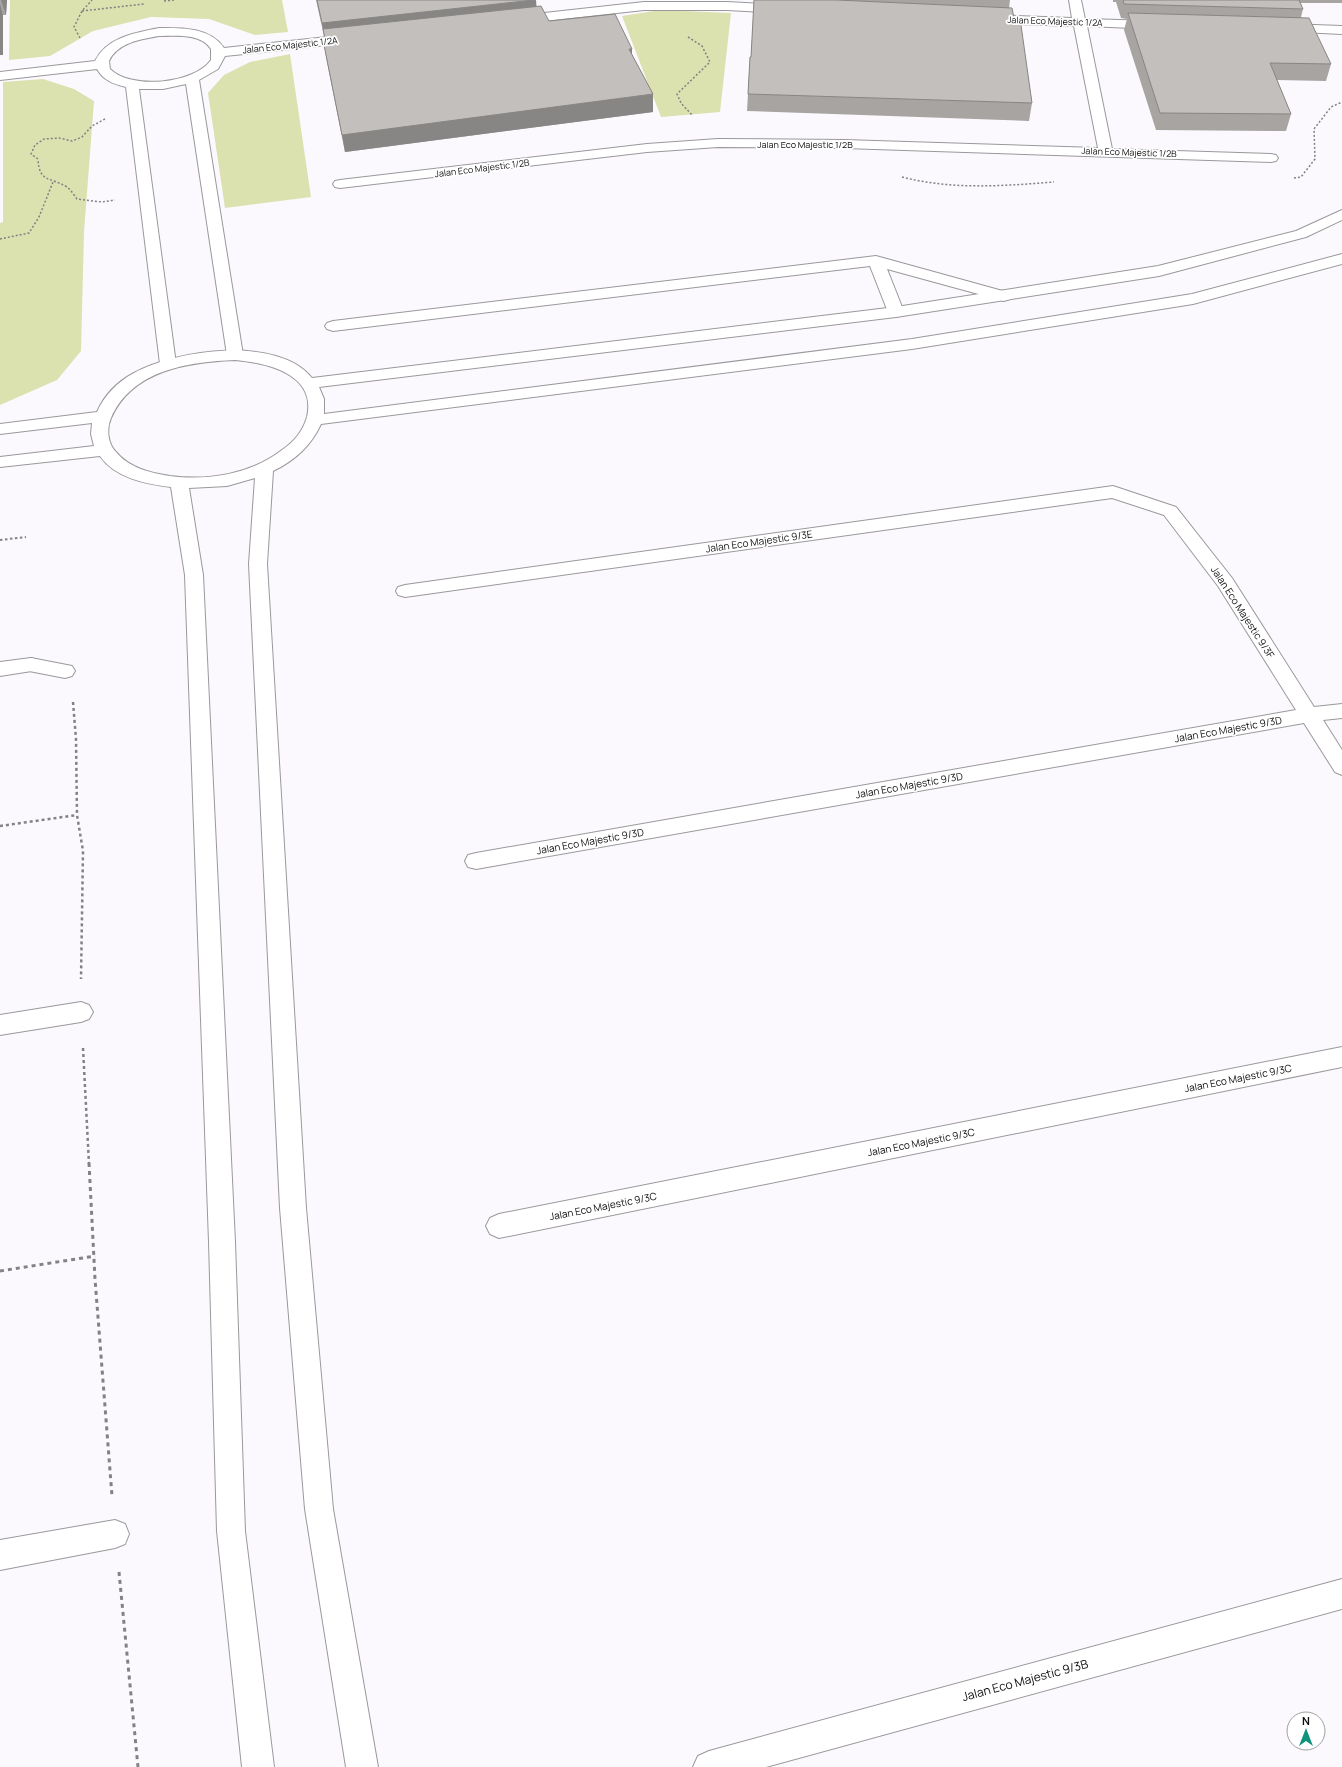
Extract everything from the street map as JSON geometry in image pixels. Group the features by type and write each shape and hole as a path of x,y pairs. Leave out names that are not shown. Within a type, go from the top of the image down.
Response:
{"street":[{"path":"1075,0 1106,152"},
{"path":"503,22 644,6 727,6 797,10"},
{"name":"Jalan Eco Majestic 1/2A","path":"978,18 1079,23 1167,25"},
{"path":"1270,28 1342,30"},
{"path":"159,32 174,32 201,36 217,46 219,52 218,59 213,66 204,73 192,78 162,85 132,84 110,76 104,70 102,64 103,57 119,44 130,38 159,32"},
{"name":"Jalan Eco Majestic 1/2A","path":"219,52 371,37"},
{"path":"0,76 102,64"},
{"path":"192,78 235,355"},
{"path":"132,84 168,364"},
{"name":"Jalan Eco Majestic 1/2B","path":"340,184 648,148 718,143 844,144 1271,158"},
{"path":"309,384 896,312 1159,271 1301,234 1342,214"},
{"path":"316,420 920,342 1193,299 1342,259"},
{"path":"333,326 876,261 1004,296"},
{"path":"876,261 896,312"},
{"path":"235,355 266,359 291,369 309,384 318,401 316,420 306,438 289,454 264,468 236,478 208,483 179,484 146,478 120,467 104,450 98,434 101,417 114,396 138,378 168,364 201,356 235,355"},
{"path":"0,429 101,417"},
{"path":"0,462 104,450"},
{"path":"264,468 258,564 293,1208 319,1509 362,1767"},
{"path":"179,484 194,583 221,1226 231,1531 258,1767"},
{"name":"Jalan Eco Majestic 9/3E","path":"405,591 1113,492"},
{"name":"Jalan Eco Majestic 9/3F","path":"1113,492 1170,511 1225,582 1342,767"},
{"path":"0,670 31,665 65,671"},
{"name":"Jalan Eco Majestic 9/3D","path":"476,861 1309,715 1342,711"},
{"path":"0,1025 81,1012"},
{"name":"Jalan Eco Majestic 9/3C","path":"499,1226 1342,1057"},
{"path":"0,1555 116,1534"},
{"name":"Jalan Eco Majestic 9/3B","path":"709,1767 1342,1594"}],"path":[{"path":"159,2 174,0"},
{"path":"82,11 151,3"},
{"path":"644,6 655,24 692,38 706,50 710,62 677,94 681,103 718,143"},
{"path":"135,112 108,118 92,126 82,137 72,141 58,138 44,139 35,145 31,154 38,159 38,169 44,178 69,188 77,199 102,202 146,197"},
{"path":"0,239 29,233 39,217 53,182"},
{"path":"0,540 26,537"},
{"path":"65,671 72,694 76,739 77,815 83,851 81,1012 95,1256 116,1534 138,1767"},
{"path":"0,826 77,815"},
{"path":"0,1271 95,1256"}],"green space":[{"path":"10,0 282,0 288,32 255,35 209,19 151,17 93,31 50,56 9,60"},
{"path":"660,10 731,13 720,112 661,117 622,16"},
{"path":"290,54 311,197 225,208 208,93 224,75 250,62"},
{"path":"43,79 74,89 94,101 84,232 81,351 57,380 0,405 0,223 3,222 3,82"}],"building":[{"path":"317,0 534,0 322,23"},
{"path":"754,0 837,0 1012,8 1014,18 1020,18 1032,103 748,94"},
{"path":"1123,0 1299,0 1303,9 1124,4"},
{"path":"541,6 549,21 615,14 632,49 629,49 653,94 342,135 324,45 326,44 323,29"},
{"path":"1128,13 1309,18 1331,64 1270,63 1291,114 1160,113"}]}
